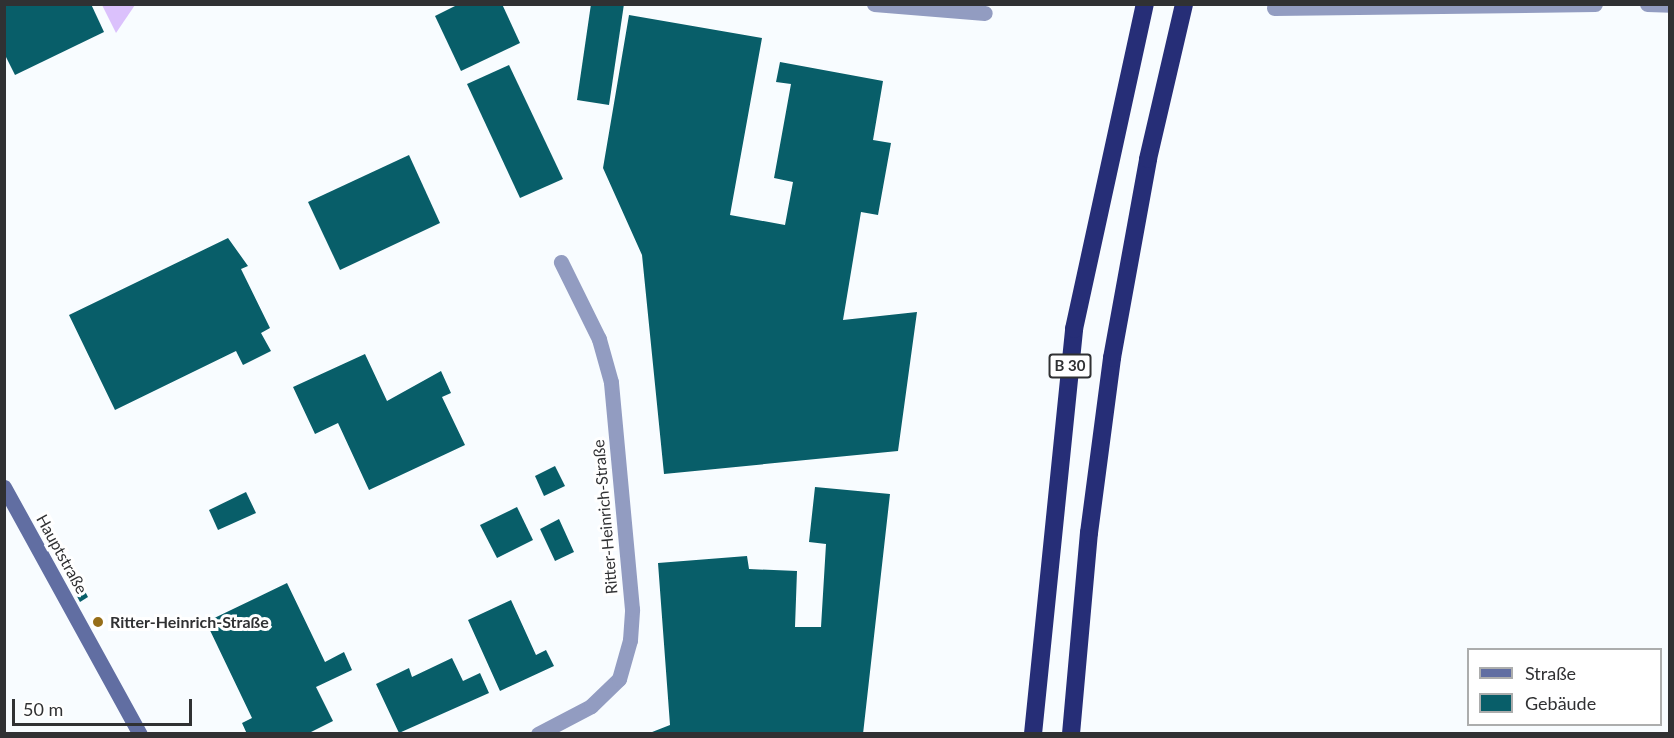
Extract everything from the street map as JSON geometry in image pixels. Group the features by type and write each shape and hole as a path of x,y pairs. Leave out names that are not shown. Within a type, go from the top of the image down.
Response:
{"highway":[{"name":"B 30","path":"1033,734 1074,329 1145,4"},
{"name":"B 30","path":"1071,734 1089,533 1112,358 1148,159 1184,4"}],"main road":[{"name":"Hauptstraße","path":"4,487 140,734"}],"street":[{"path":"874,4 985,13"},
{"path":"1274,8 1595,4"},
{"path":"1647,4 1670,5"},
{"name":"Ritter-Heinrich-Straße","path":"538,734 591,706 619,679 632,620 611,382 598,339 561,262"}],"shaded area":[{"path":"102,5 135,5 116,33"}],"building":[{"path":"4,4 91,4 104,32 15,75 4,53"},
{"path":"459,4 502,4 520,43 461,71 435,16"},
{"path":"591,4 624,4 609,105 577,100"},
{"path":"629,15 762,38 730,215 785,225 793,182 774,178 791,84 776,82 780,62 883,81 873,140 891,143 878,215 861,212 843,320 917,312 898,451 664,474 642,255 603,168"},
{"path":"509,65 563,179 520,198 467,84"},
{"path":"409,155 440,223 340,270 308,202"},
{"path":"228,238 248,266 241,269 270,328 261,333 271,351 243,365 236,351 115,410 69,315"},
{"path":"365,354 387,401 441,371 451,393 442,397 465,445 369,490 338,423 315,434 293,387"},
{"path":"555,466 565,486 544,496 535,476"},
{"path":"815,487 890,494 863,734 647,734 670,725 658,563 747,556 749,569 797,571 795,627 821,627 826,544 809,542"},
{"path":"246,492 256,513 218,530 209,510"},
{"path":"517,507 533,540 497,558 480,525"},
{"path":"559,519 574,552 555,561 540,529"},
{"path":"287,583 325,662 344,652 352,670 316,687 333,721 307,734 247,734 242,723 252,718 206,622"},
{"path":"81,584 88,597 80,602 73,589"},
{"path":"511,600 536,655 546,650 554,666 500,691 468,620"},
{"path":"452,658 463,681 480,673 489,693 399,733 376,684 409,668 412,677"}],"place":[{"name":"Ritter-Heinrich-Straße","path":"98,622"}]}
